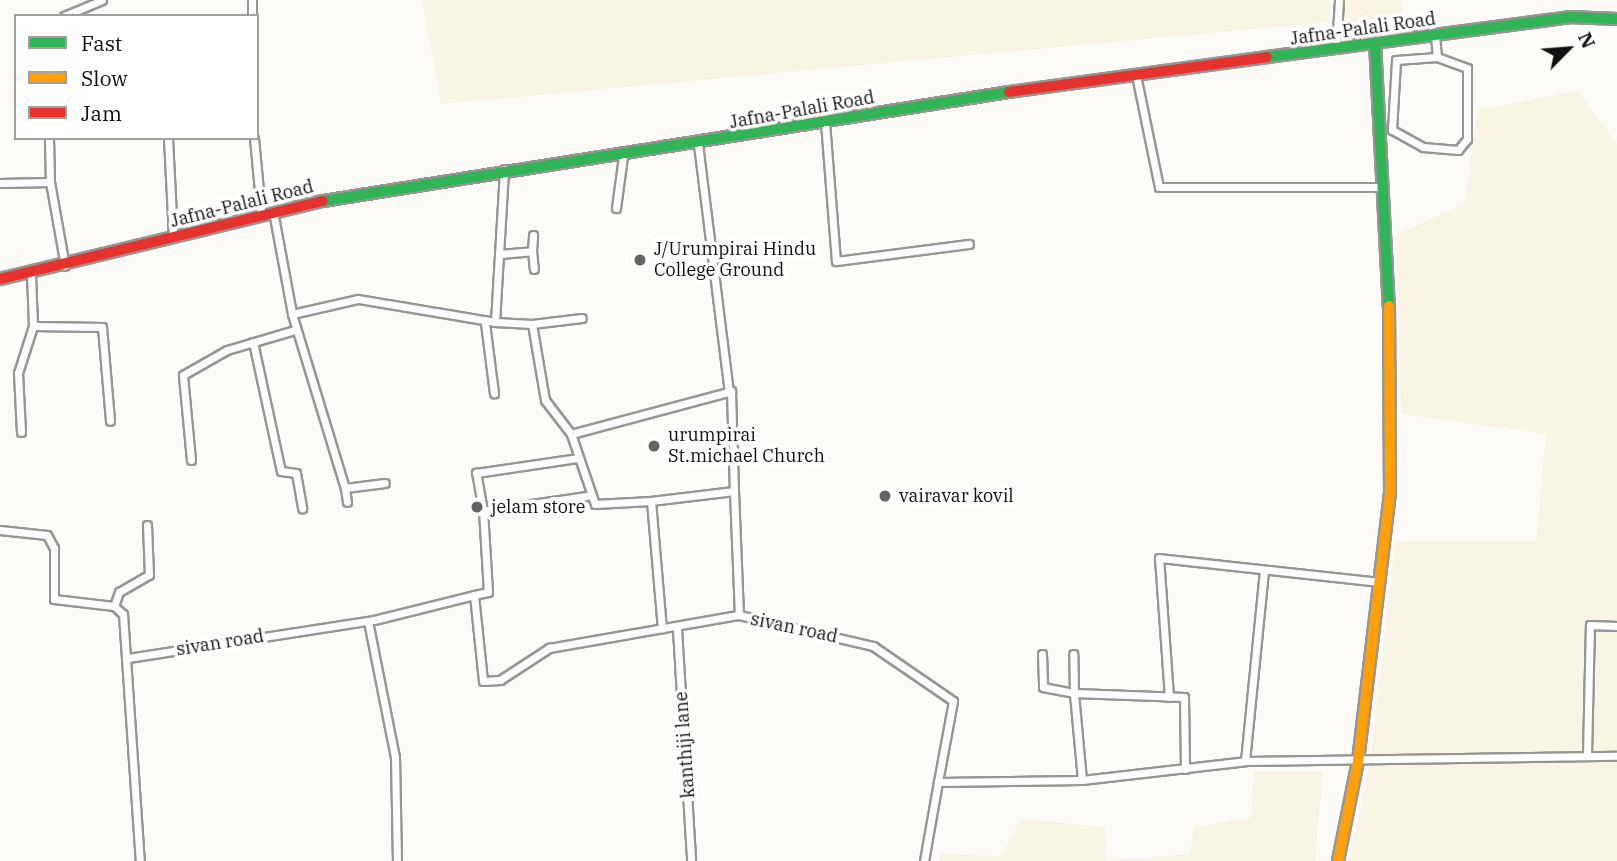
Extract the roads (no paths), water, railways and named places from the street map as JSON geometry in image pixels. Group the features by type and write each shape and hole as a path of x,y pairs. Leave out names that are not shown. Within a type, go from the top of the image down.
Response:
{"main road":[{"name":"Jafna-Palali Road","path":"0,279 66,267 261,212 503,169 623,156 825,122 1336,48 1569,17 1617,19"},
{"path":"1338,861 1358,761 1390,493 1392,360 1380,187 1375,43"}],"street":[{"path":"69,14 102,0"},
{"path":"1336,48 1339,0"},
{"path":"1435,35 1437,57"},
{"path":"1437,57 1467,68 1467,139 1458,150 1423,147 1392,130 1396,60 1437,57"},
{"path":"1136,75 1159,187 1380,187"},
{"path":"825,122 836,261 969,244"},
{"path":"49,140 50,181 66,267"},
{"path":"168,140 173,237"},
{"path":"254,140 261,212"},
{"path":"698,144 729,392 739,615"},
{"path":"617,208 623,156"},
{"path":"495,322 503,169"},
{"path":"0,183 50,181"},
{"path":"273,211 295,330 345,488 347,502"},
{"path":"533,236 534,269"},
{"path":"500,254 532,251"},
{"path":"21,432 18,373 33,326 31,275"},
{"path":"292,314 358,299 485,323 532,324 582,318"},
{"path":"485,323 494,393"},
{"path":"532,324 545,400 571,434 587,496 595,505 734,491"},
{"path":"33,326 102,327 110,421"},
{"path":"191,460 183,375 253,342 295,330"},
{"path":"253,342 281,471 296,473 302,508"},
{"path":"571,434 729,392"},
{"path":"474,595 488,592 483,511 476,473 577,458"},
{"path":"345,488 385,483"},
{"path":"483,511 587,496"},
{"path":"651,501 662,629"},
{"path":"114,606 119,592 149,575 147,524"},
{"path":"0,530 47,535 54,548 54,599 114,606 123,614 140,861"},
{"path":"1169,697 1159,558 1379,582"},
{"path":"1245,761 1264,571"},
{"name":"sivan road","path":"128,657 368,621 474,595 483,681 500,680 549,648 662,629 677,629 739,615 873,646 947,694 953,701 938,782"},
{"path":"368,621 395,757 397,861"},
{"path":"1587,755 1590,625 1617,626"},
{"name":"kanthiji lane","path":"677,629 691,861"},
{"path":"1042,654 1043,687 1074,693 1185,700 1185,769"},
{"path":"1073,654 1082,780"},
{"path":"924,861 938,782 1082,780 1245,761 1617,756"}],"place":[{"name":"J/Urumpirai Hindu College Ground","path":"640,260"},
{"name":"urumpirai St.michael Church","path":"654,446"},
{"name":"vairavar kovil","path":"885,496"},
{"name":"jelam store","path":"477,507"}]}
